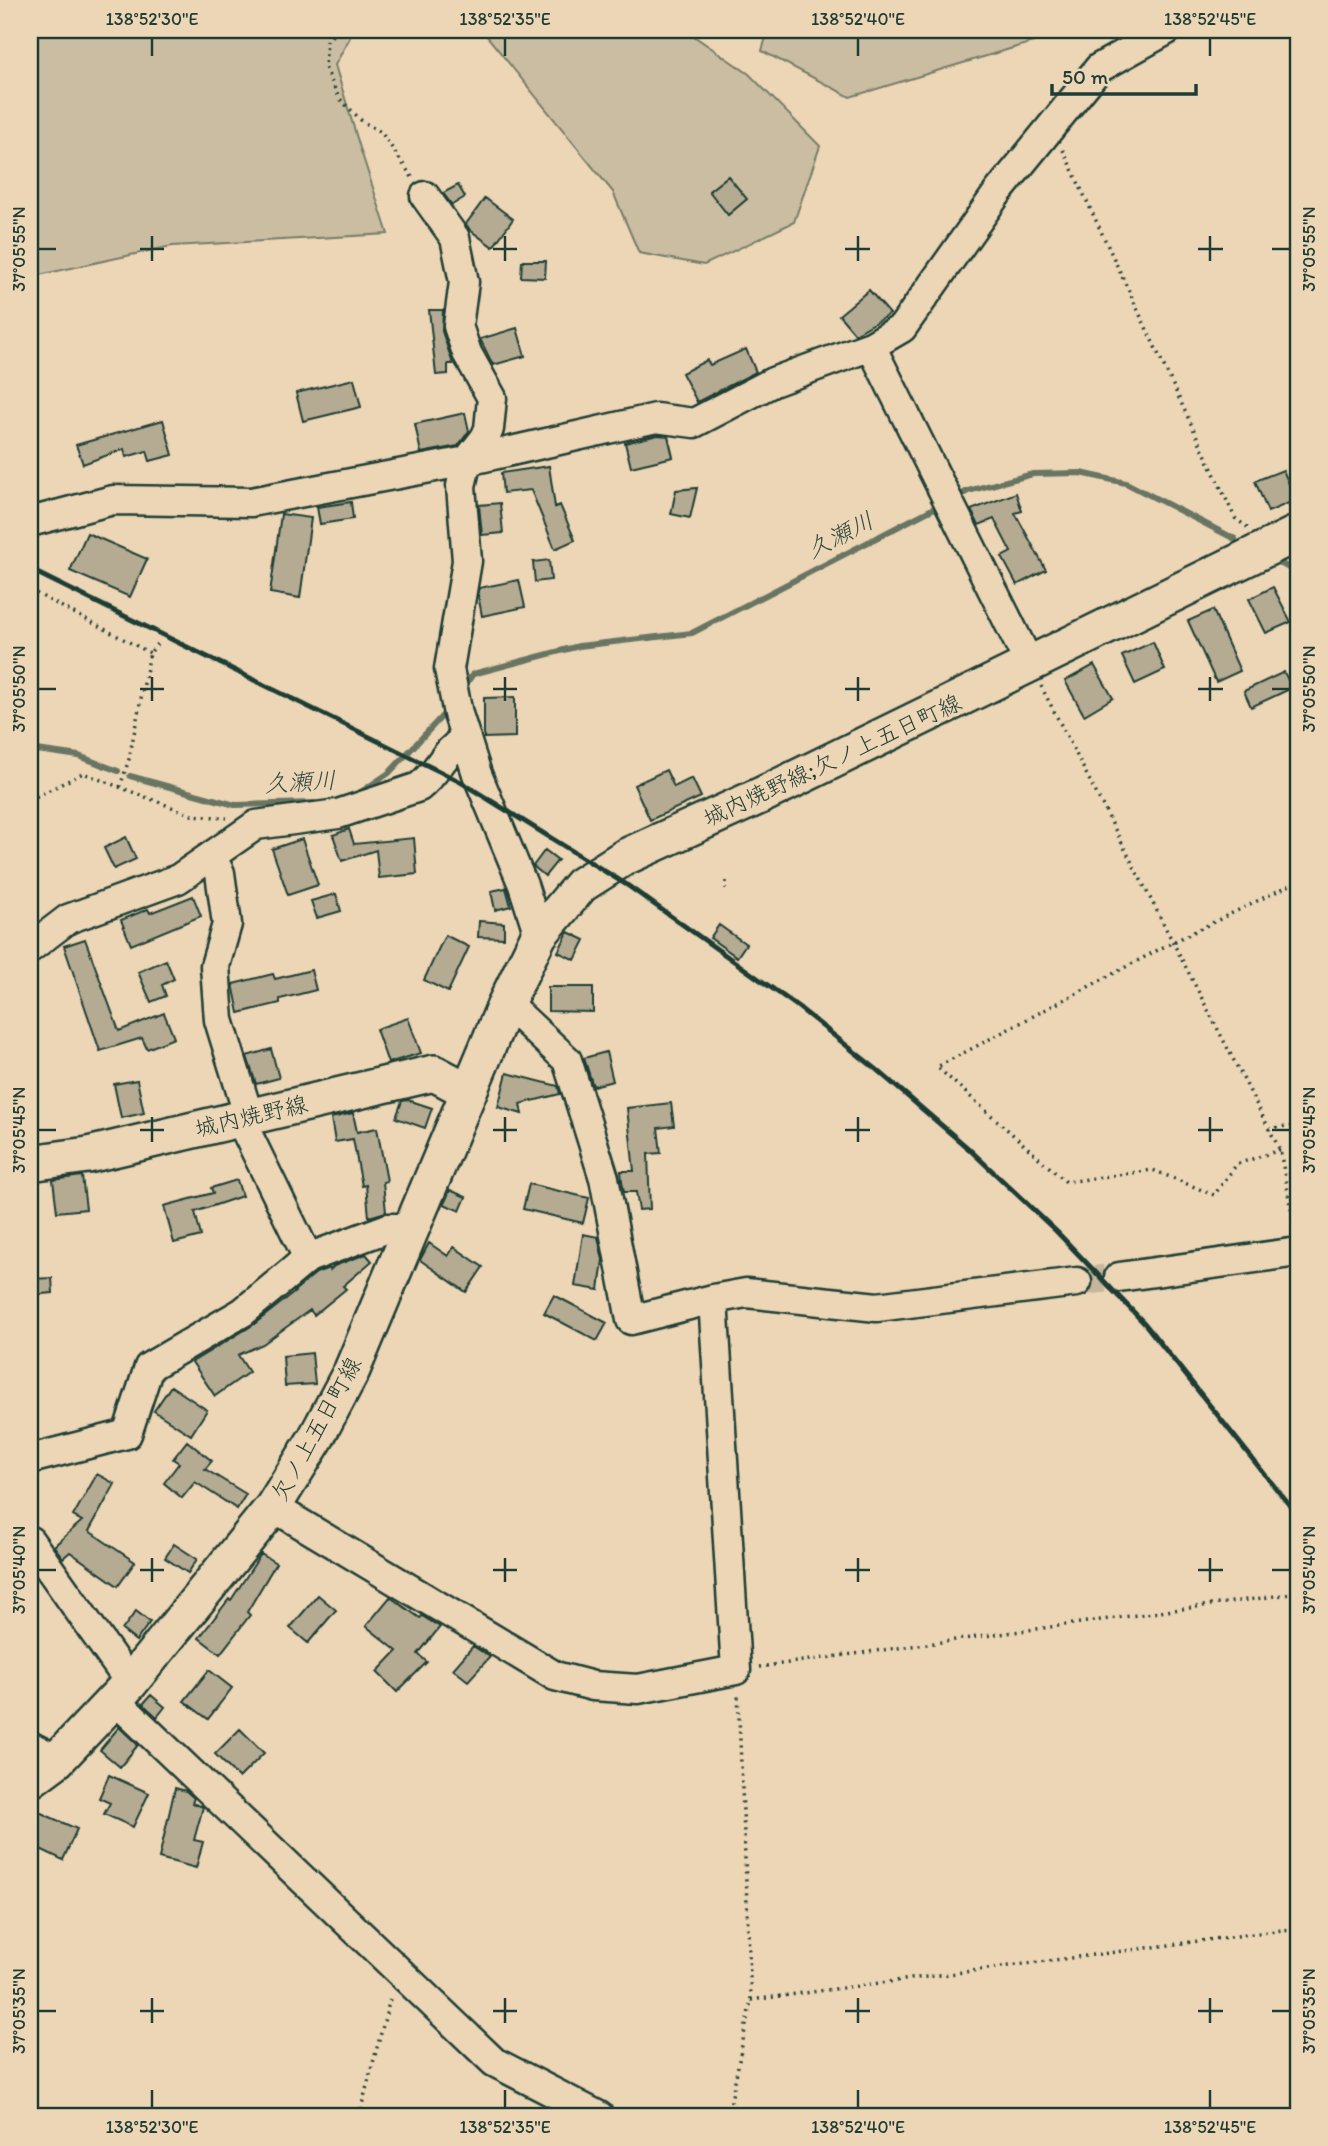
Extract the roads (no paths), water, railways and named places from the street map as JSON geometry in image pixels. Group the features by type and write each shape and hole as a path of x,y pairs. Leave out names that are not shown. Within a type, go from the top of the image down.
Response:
{"main road":[{"name":"城内焼野線;欠ノ上五日町線","path":"468,1091 539,935 581,885 625,857 762,795 1284,540"},
{"name":"城内焼野線","path":"30,1163 88,1155 434,1073 468,1091"},
{"name":"欠ノ上五日町線","path":"30,1780 44,1753 122,1691 273,1507 316,1438 352,1370 468,1091"}],"street":[{"path":"30,522 113,500 251,502 467,461 656,418 694,423 773,382 871,346 902,328 998,192 1099,68 1167,30"},
{"path":"425,197 455,238 464,282 458,326 467,353 492,398 489,429 467,461 461,486 467,561 449,669 458,714 477,774 523,885 539,935"},
{"path":"871,346 1030,666"},
{"path":"30,948 68,919 178,879 256,825 338,814 419,787 430,779 452,747 466,738"},
{"path":"211,856 219,873 227,924 215,966 219,1020 244,1118 308,1258"},
{"path":"506,1003 566,1060 604,1178 631,1320 746,1293 877,1307 1077,1282"},
{"path":"30,1459 127,1434 149,1367 243,1312 308,1258 388,1228 410,1228"},
{"path":"1119,1277 1297,1243"},
{"path":"273,1507 555,1676 593,1686 638,1689 736,1670 713,1299"},
{"path":"30,1541 122,1691 397,1969 494,2062 600,2116"}],"waterway":[{"name":"久瀬川","path":"955,498 968,491 1033,474 1081,473 1126,483 1235,539"},
{"name":"久瀬川","path":"463,688 473,674 579,646 692,633 942,504"},
{"name":"久瀬川","path":"1278,562 1298,573"},
{"name":"久瀬川","path":"355,796 389,773 443,715"},
{"name":"久瀬川","path":"30,749 79,756 118,771"},
{"name":"久瀬川","path":"130,776 235,805 314,803"}],"tunnel":[{"path":"1077,1282 1119,1277"}],"railway":[{"path":"31,570 459,781 627,885 797,1006 969,1149 1057,1232 1145,1324 1298,1516"}]}
